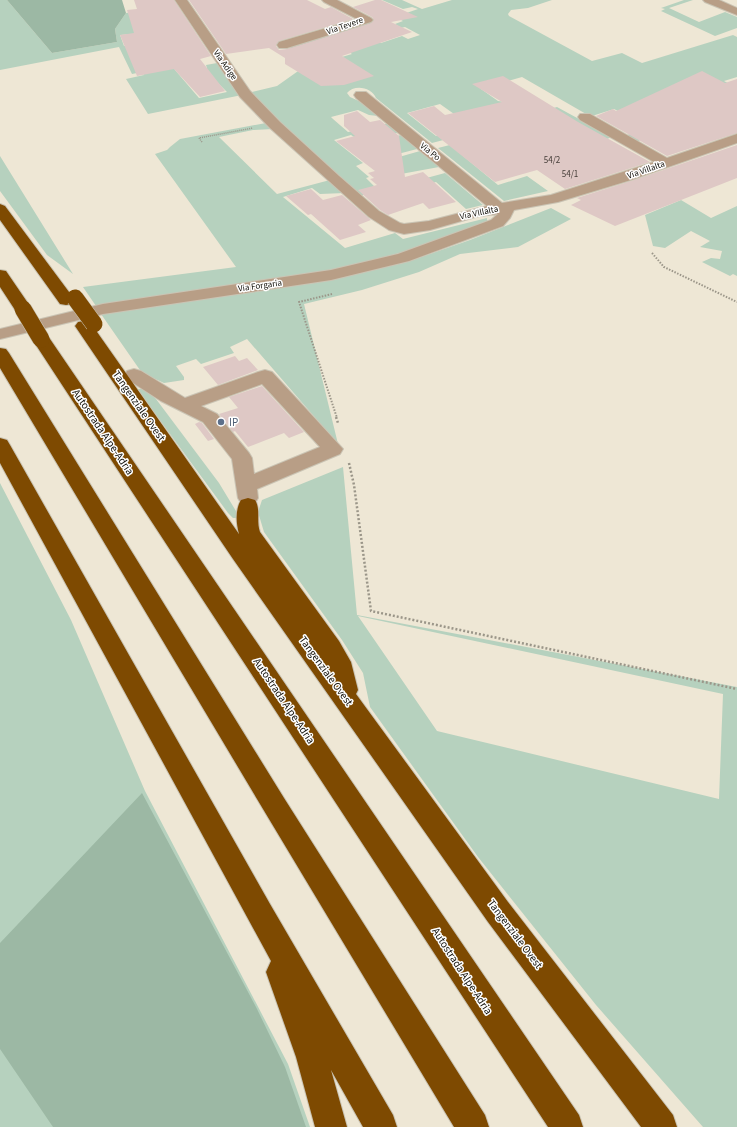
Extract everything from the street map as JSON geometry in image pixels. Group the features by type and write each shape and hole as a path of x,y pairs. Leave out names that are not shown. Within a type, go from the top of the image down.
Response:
{"highway":[{"name":"Tangenziale Ovest","path":"0,209 41,266 53,272 62,281 70,299 89,325 241,553 350,703 498,912 661,1127"},
{"name":"Autostrada Alpe-Adria","path":"0,275 41,339 530,1073 568,1127"},
{"path":"89,325 127,370 134,375"},
{"path":"0,353 271,799 473,1127"},
{"path":"0,445 260,914 381,1127"},
{"path":"247,495 248,525 250,534 331,648 339,662 350,703"},
{"path":"260,914 312,1057 331,1127"}],"street":[{"name":"Via Adige","path":"181,0 245,94 275,125 374,214 390,225 404,228"},
{"name":"Via Tevere","path":"283,45 367,20 328,0"},
{"path":"709,0 737,12"},
{"name":"Via Po","path":"361,95 503,208"},
{"path":"585,118 666,163"},
{"name":"Via Villalta","path":"553,199 592,188 737,138"},
{"name":"Via VIllalta","path":"404,228 430,225 477,212 553,199"},
{"name":"Via Forgaria","path":"0,334 103,309 331,275 403,258 497,223 505,215 503,208"},
{"path":"134,375 184,405 210,418 242,458 247,495 333,449 265,376 184,405"}],"path":[{"path":"202,142 199,138 275,125"},
{"path":"652,253 664,267 737,302"},
{"path":"335,294 299,302 339,425"},
{"path":"349,462 354,485 371,611 737,689"}],"green space":[{"path":"0,0 7,0 52,53 117,42 115,29 126,13 178,8 144,33 120,35 124,46 132,45 167,54 175,70 199,98 227,92 215,80 197,70 207,68 206,65 217,63 242,95 148,114 126,79 144,75 142,72 132,74 119,47 0,70"},
{"path":"7,0 122,0 126,13 115,29 117,42 52,53"},
{"path":"382,0 402,0 422,9 452,0 552,0 528,8 511,10 508,14 509,16 592,61 622,53 642,63 733,35 737,37 737,77 724,81 737,88 657,133 636,142 625,136 634,132 630,117 614,109 592,116 593,118 522,77 481,89 498,101 550,109 557,107 612,137 597,143 463,156 498,185 527,176 548,191 504,201 438,148 485,136 440,104 407,113 436,136 461,130 466,134 432,143 376,98 371,91 363,88 354,88 347,93 350,97 361,102 378,116 369,115 358,110 331,117 348,132 368,128 374,124 387,124 398,133 357,139 351,135 334,140 363,163 356,166 369,177 366,178 376,188 361,196 248,93 277,86 301,69 352,54 342,47 295,49 287,47 372,22 361,33 381,43 402,36 408,39 420,35 405,27 401,28 395,24 403,21 395,17 418,9 412,7 403,9"},
{"path":"684,0 693,0 669,8 699,22 725,12 737,17 737,28 715,36 661,11 665,9 661,8"},
{"path":"266,123 273,129 253,130 219,137 277,194 330,180 345,193 320,194 312,188 283,197 345,248 395,233 403,239 487,218 487,222 400,253 330,271 96,306 83,287 236,267 155,154 167,150 180,139"},
{"path":"401,135 417,149 394,155 378,141"},
{"path":"420,151 439,167 401,174 385,161"},
{"path":"0,156 73,274 47,255 0,191"},
{"path":"445,173 483,205 466,209 436,182 420,187 419,180"},
{"path":"681,200 711,218 737,206 737,276 733,274 730,276 702,262 711,258 720,259 722,251 700,247 710,241 691,231 665,248 653,246 645,215"},
{"path":"551,208 571,219 518,247 460,254 419,272 362,290 304,304 338,444 247,339 230,347 234,353 201,364 196,359 176,366 184,377 184,380 164,383 142,373 101,314 334,279 407,262 470,240"},
{"path":"137,389 145,389 156,399 219,483 239,516 237,518 233,518 228,513"},
{"path":"343,467 357,615 737,687 737,1127 703,1127 596,1005 478,857 370,707 363,673 342,640 264,532 258,512 262,500","holes":["358,616 723,694 719,799 437,731"]},
{"path":"0,483 71,620 145,791 288,1064 310,1127 0,1127"},
{"path":"142,793 257,1009 285,1067 306,1127 53,1127 0,1049 0,943"}],"building":[{"path":"134,0 174,0 211,56 200,59 225,91 200,97 174,69 137,76 120,35 134,33 127,10 137,9"},
{"path":"189,0 307,0 325,9 331,7 353,19 279,41 276,46 279,50 287,49 371,23 374,20 372,17 353,7 375,0 381,0 418,17 391,22 412,32 342,56 374,76 344,85 321,86 285,64 285,58 269,48 226,54"},
{"path":"702,71 725,83 737,79 737,133 667,156 596,116 613,109 616,111"},
{"path":"503,76 578,122 650,162 565,189 537,170 495,182 408,113 434,106 445,115 502,102 472,84"},
{"path":"357,111 370,122 380,120 399,136 405,177 423,172 456,202 429,209 423,203 388,215 380,210 358,190 377,185 370,179 374,178 368,173 375,171 336,141 355,136 344,126 344,115"},
{"path":"737,145 737,178 615,226 571,205 581,200 577,198"},
{"path":"311,189 323,200 342,195 371,220 358,225 366,232 340,240 311,214 308,215 286,196"},
{"path":"235,356 239,361 247,358 258,370 218,385 203,367"},
{"path":"262,386 304,432 289,438 284,433 248,447 235,431 233,432 219,414 238,408 229,397"},
{"path":"199,422 202,423 214,439 208,441 195,424"}],"place":[{"name":"IP","path":"221,422"}]}
